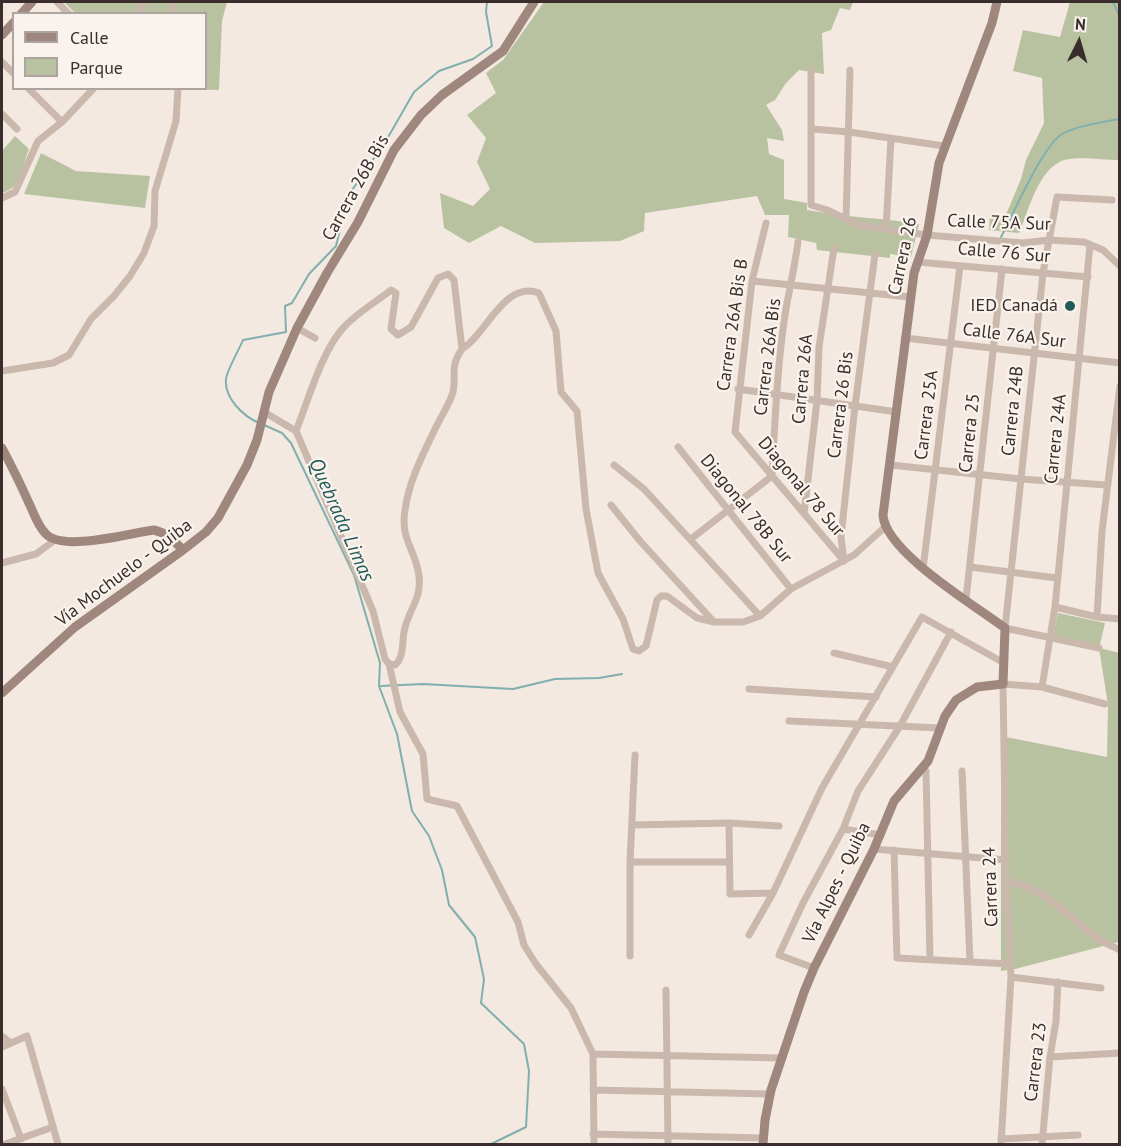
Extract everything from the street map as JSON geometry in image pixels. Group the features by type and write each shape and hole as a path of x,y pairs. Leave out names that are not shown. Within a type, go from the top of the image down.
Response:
{"street":[{"name":"Carrera 26B Bis","path":"260,429 269,392 297,328 358,222 394,150 421,115 442,95 503,51 534,2"},
{"name":"Carrera 26","path":"885,527 884,515 910,297 917,262 927,235 933,186 944,146 992,23 997,2"},
{"path":"812,69 812,129 944,146"},
{"path":"846,220 850,70"},
{"path":"30,90 62,122"},
{"path":"3,198 15,192 20,185 29,158 38,141 62,122 90,90"},
{"path":"2,371 53,363 69,355 91,319 120,289 144,253 154,226 155,190 176,121 177,90"},
{"path":"2,114 17,129"},
{"name":"Calle 75A Sur","path":"812,129 811,205 858,225 927,235 1023,243 1049,240 1087,243"},
{"path":"886,229 891,139"},
{"name":"Carrera 24B","path":"1005,628 1042,273 1057,197 1112,200"},
{"name":"Carrera 26A Bis B","path":"735,432 738,389 752,281 766,223"},
{"name":"Carrera 26A Bis","path":"772,476 777,395 786,313 798,242"},
{"path":"1087,243 1103,250 1119,266"},
{"name":"Carrera 24A","path":"1042,687 1058,578 1088,277 1087,243"},
{"name":"Carrera 26A","path":"804,513 817,401 819,347 834,248"},
{"name":"Carrera 26 Bis","path":"844,561 841,537 875,254"},
{"name":"Calle 76 Sur","path":"917,262 1088,277"},
{"name":"Carrera 25A","path":"923,569 960,266"},
{"name":"Carrera 25","path":"966,599 1002,269"},
{"path":"296,431 334,338 345,326 391,290 396,293 391,329 398,335 411,327 438,278 448,274 454,280 462,349"},
{"path":"752,281 910,297"},
{"path":"389,664 395,665 400,661 406,623 420,593 419,573 403,530 405,506 420,458 453,392 454,363 462,349 475,339 480,328 511,296 532,291 539,293 556,331 561,392 577,411 586,509 598,573 623,619 633,649 639,651 646,646 657,600 661,596 667,596 697,618 714,622 743,622 760,616 791,589 844,561 885,527 896,543 923,569 1005,628 1099,648"},
{"path":"297,328 315,338"},
{"name":"Calle 76A Sur","path":"905,338 1119,363"},
{"path":"1097,617 1106,485 1119,386"},
{"path":"738,389 897,412"},
{"path":"264,415 296,431 372,611 385,659 389,664 400,712 423,754 427,799 457,806 518,922 524,945 571,1008 593,1054 594,1144"},
{"name":"Vía Mochuelo - Quiba","path":"2,693 75,627 206,532 218,518 247,465 260,429"},
{"name":"Diagonal 78 Sur","path":"735,432 844,561"},
{"name":"Diagonal 78B Sur","path":"678,447 791,589"},
{"path":"2,448 36,521 47,535 56,540 69,542 154,530 171,538 183,550"},
{"path":"614,465 644,489 760,616"},
{"path":"891,465 1021,479 1106,485"},
{"path":"691,539 772,476"},
{"path":"611,506 714,622"},
{"path":"2,556 4,563 36,554 56,540"},
{"path":"970,567 1058,578"},
{"path":"1055,607 1097,617 1119,619"},
{"path":"749,935 773,892 822,788 922,617 1004,663"},
{"name":"Carrera 24","path":"1001,1142 1011,977 1006,881 1003,684 1005,628"},
{"path":"814,968 779,955 803,903 843,829 858,791 900,726 951,632"},
{"path":"834,653 893,667"},
{"path":"1003,684 1042,687 1105,704"},
{"name":"Vía Alpes - Quiba","path":"763,1141 770,1094 814,968 874,849 894,801 923,768 931,755 950,707 962,695 977,687 1003,684"},
{"path":"749,689 876,697"},
{"path":"789,722 940,728"},
{"path":"630,956 630,862 635,755"},
{"path":"923,768 926,771 930,959"},
{"path":"962,771 970,961"},
{"path":"729,823 729,894 773,892"},
{"path":"632,825 729,823 779,826"},
{"path":"843,829 880,835"},
{"path":"874,849 1006,860"},
{"path":"894,850 897,958 1010,964"},
{"path":"630,862 729,862"},
{"path":"1006,881 1022,885 1048,898 1100,940 1119,950"},
{"path":"1011,977 1101,988"},
{"name":"Carrera 23","path":"1043,1141 1058,982"},
{"path":"666,990 668,1144"},
{"path":"2,1036 11,1043"},
{"path":"2,1047 27,1036 58,1144"},
{"path":"1050,1057 1119,1053"},
{"path":"593,1054 781,1058"},
{"path":"2,1089 21,1139"},
{"path":"593,1090 770,1094"},
{"path":"9,1144 53,1127"},
{"path":"593,1134 763,1141"},
{"path":"1001,1142 1043,1141 1078,1135"}],"green space":[{"path":"64,2 227,2 222,21 219,90 207,90 207,12 74,12"},
{"path":"544,2 853,2 850,10 840,8 831,30 822,33 824,74 799,70 786,83 775,100 766,105 782,130 784,141 767,138 769,154 784,160 784,199 807,203 807,210 919,224 911,257 890,254 890,258 817,250 816,243 788,237 789,215 765,215 757,196 645,213 644,231 620,241 535,243 501,226 469,243 444,228 440,193 473,206 490,189 477,162 486,138 467,115 496,93 486,73 503,60"},
{"path":"1070,2 1119,2 1119,160 1076,158 1064,160 1047,172 1041,181 1019,233 989,230 990,217 1005,217 1021,179 1026,160 1044,123 1042,78 1013,71 1023,30 1060,37"},
{"path":"15,136 29,149 14,186 2,193 2,151"},
{"path":"41,153 76,171 150,176 145,208 24,194"},
{"path":"1058,613 1105,623 1099,648 1053,637"},
{"path":"1099,648 1120,653 1119,942 1001,971 1001,736 1107,757 1108,705"}],"waterway":[{"name":"Quebrada Limas","path":"259,423 236,406 226,386 226,379 243,340 286,332 285,306 292,303 309,274 336,246 348,196 387,139 414,92 439,71 473,59 492,46 486,12 487,2"},
{"path":"1113,2 1120,17"},
{"path":"1001,237 1029,181 1054,141 1062,134 1074,129 1120,119"},
{"name":"Quebrada Limas","path":"264,425 282,433 291,443 354,575 380,663 379,686 397,734 412,811 429,836 442,870 449,905 475,937 484,979 481,1003 524,1044 529,1071 526,1127 491,1144"},
{"path":"381,686 423,684 513,689 555,679 599,678 622,674"}],"place":[{"name":"IED Canadá","path":"1070,306"}]}
